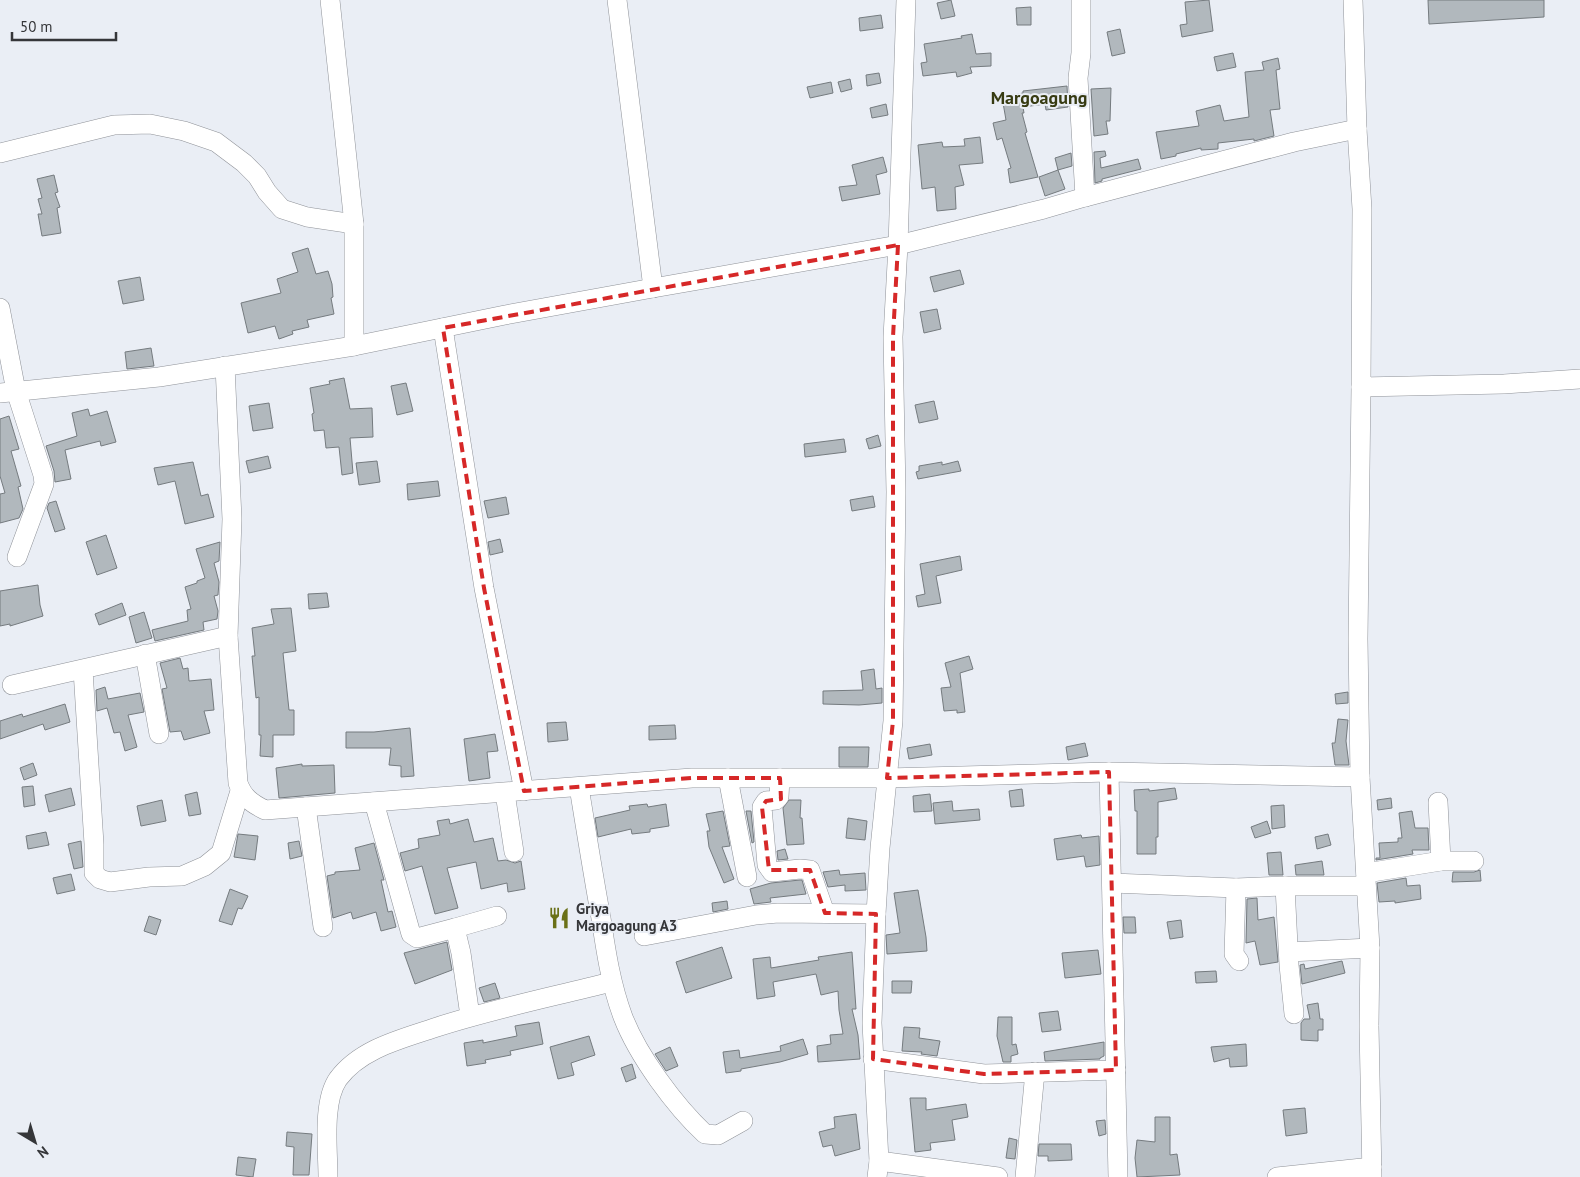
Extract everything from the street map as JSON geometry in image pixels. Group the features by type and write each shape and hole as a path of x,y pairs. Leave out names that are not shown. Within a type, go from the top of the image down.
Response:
{"street":[{"path":"330,0 354,224 354,346"},
{"path":"617,0 653,288"},
{"path":"906,0 893,336 896,492 893,720 876,914 872,1023 878,1169 998,1177"},
{"path":"1081,0 1081,53 1078,78 1086,197"},
{"path":"1277,1177 1372,1172 1369,1026 1370,948 1360,777 1358,639 1362,209 1357,129 1353,0"},
{"path":"0,153 114,125 150,124 184,131 216,142 251,169 282,209 307,217 354,224"},
{"path":"8,392 159,377 354,346 653,288 898,245 1044,209 1294,142 1357,129"},
{"path":"0,308 8,392 43,475 44,484 17,557"},
{"path":"443,328 484,588 524,791"},
{"path":"225,366 232,519 228,636 238,783 240,790 251,802 265,810 692,778 887,778 1109,772 1360,777"},
{"path":"1361,387 1504,384 1580,379"},
{"path":"12,686 228,636"},
{"path":"145,654 159,734"},
{"path":"83,670 94,844 94,873 100,879 110,882 149,877 182,876 205,866 221,853 240,790"},
{"path":"1109,772 1118,1177"},
{"path":"728,778 747,877"},
{"path":"780,778 779,797 776,800 766,801 762,807 767,865 772,872 800,869 810,870 825,913"},
{"path":"580,787 611,982 623,1018 653,1071 696,1126 705,1134 718,1135 743,1121"},
{"path":"505,793 514,852"},
{"path":"374,802 411,934 417,938 497,916"},
{"path":"1438,802 1441,861"},
{"path":"306,807 323,927"},
{"path":"1112,884 1236,888 1285,886 1366,880 1441,861 1474,861"},
{"path":"1285,886 1294,1014"},
{"path":"1236,888 1234,954 1239,961"},
{"path":"644,936 778,913 876,914"},
{"path":"454,928 461,953 470,1016"},
{"path":"1289,952 1370,948"},
{"path":"328,1177 327,1130 331,1094 338,1080 361,1058 390,1043 470,1016 611,982"},
{"path":"873,1059 984,1074 1116,1070"},
{"path":"1025,1177 1035,1072"}],"highlighted area":[{"path":"898,245 893,337 893,721 887,778 1109,772 1116,1070 984,1074 873,1059 876,914 825,913 810,870 769,870 762,807 766,801 781,799 780,778 692,778 524,791 484,588 443,328"}],"building":[{"path":"951,0 955,16 941,19 937,3"},
{"path":"1209,0 1213,31 1182,37 1180,25 1187,24 1185,2"},
{"path":"1428,0 1544,0 1544,17 1429,24"},
{"path":"1031,7 1031,25 1017,25 1016,8"},
{"path":"881,15 883,28 860,31 859,18"},
{"path":"1120,29 1125,53 1112,56 1107,32"},
{"path":"972,34 976,54 991,53 991,66 970,67 972,73 957,77 956,72 923,76 921,63 927,62 924,44 962,38 961,36"},
{"path":"1233,53 1236,67 1217,71 1214,57"},
{"path":"1278,58 1280,69 1276,70 1280,109 1270,110 1274,136 1254,141 1254,139 1218,143 1218,149 1201,150 1201,148 1161,159 1156,132 1199,126 1196,111 1220,105 1224,121 1249,117 1245,72 1264,70 1262,62"},
{"path":"879,73 881,83 867,86 866,75"},
{"path":"850,79 852,89 841,92 838,82"},
{"path":"831,82 833,93 810,98 807,87"},
{"path":"1067,86 1068,107 1046,110 1045,104 1023,107 1024,113 1022,113 1027,132 1025,133 1038,177 1010,183 1008,169 1011,168 1002,138 997,140 993,123 1006,120 1002,97 1023,93 1023,91"},
{"path":"1111,88 1110,121 1106,121 1108,134 1094,136 1091,89"},
{"path":"886,104 888,115 872,118 870,108"},
{"path":"980,137 983,163 959,165 964,185 955,187 956,209 937,211 935,187 922,189 918,145 942,142 943,147 965,146 964,139"},
{"path":"1105,151 1106,156 1100,158 1101,168 1138,159 1141,169 1102,179 1102,181 1095,183 1094,152"},
{"path":"1071,153 1072,166 1058,170 1055,158"},
{"path":"883,157 887,172 876,175 880,194 842,201 839,187 857,185 852,165"},
{"path":"1058,170 1065,189 1045,196 1039,177"},
{"path":"54,175 58,192 55,193 60,207 57,208 61,233 42,236 38,214 42,214 38,199 42,198 37,179"},
{"path":"308,248 316,274 328,271 332,284 333,297 331,298 334,314 307,320 309,327 292,331 293,334 279,339 275,326 248,333 241,303 281,293 277,279 298,272 292,253"},
{"path":"960,270 964,284 934,292 930,277"},
{"path":"140,277 144,300 123,304 118,281"},
{"path":"937,309 941,329 924,333 920,312"},
{"path":"151,348 154,366 127,369 125,352"},
{"path":"344,378 350,409 372,408 373,437 350,438 353,473 342,475 339,447 326,448 324,430 314,431 312,414 314,413 310,388 330,384 329,381"},
{"path":"406,383 413,411 397,415 391,386"},
{"path":"934,401 938,419 919,423 915,405"},
{"path":"269,403 273,428 253,431 249,406"},
{"path":"88,409 90,416 107,411 116,442 101,446 100,441 65,450 71,479 55,482 54,471 46,446 77,436 72,413"},
{"path":"9,416 19,449 11,451 21,486 18,487 23,509 19,518 0,523 0,494 5,493 0,476 0,419"},
{"path":"878,435 881,446 869,449 866,439"},
{"path":"844,439 846,452 805,457 804,444"},
{"path":"268,456 271,468 249,473 246,461"},
{"path":"377,461 380,482 359,485 356,463"},
{"path":"958,461 961,471 918,479 916,472 919,471 919,466 942,462 942,465"},
{"path":"193,462 201,496 208,494 214,517 185,524 175,481 158,485 154,468"},
{"path":"438,481 440,496 408,500 407,484"},
{"path":"873,496 875,507 852,511 850,500"},
{"path":"506,497 509,514 488,518 484,501"},
{"path":"56,501 65,529 55,532 47,508 49,503"},
{"path":"106,535 117,568 97,575 86,542"},
{"path":"500,539 503,552 490,555 488,542"},
{"path":"220,542 219,561 214,563 219,582 218,595 214,596 218,611 217,619 203,622 204,630 155,641 152,630 188,621 187,610 191,609 185,587 205,578 196,549"},
{"path":"960,556 962,570 936,576 941,603 918,607 916,596 925,594 920,564"},
{"path":"38,585 43,616 10,626 10,624 0,626 0,591"},
{"path":"327,593 329,607 309,609 308,594"},
{"path":"122,603 126,615 99,625 95,614"},
{"path":"291,608 296,651 283,653 289,710 294,710 294,735 273,735 273,757 260,756 259,697 256,698 252,656 255,656 252,628 274,624 271,609"},
{"path":"144,612 152,638 136,643 129,617"},
{"path":"969,656 973,669 960,673 965,712 957,713 957,710 944,711 941,688 951,687 945,663"},
{"path":"180,658 183,669 188,668 189,681 211,679 214,710 204,711 210,733 184,740 181,731 170,732 162,689 167,688 160,663"},
{"path":"874,669 876,689 882,688 882,703 859,705 823,704 823,691 863,690 861,671"},
{"path":"105,687 108,699 140,693 144,712 128,715 137,747 125,751 120,732 114,733 107,708 97,711 96,690"},
{"path":"1348,692 1348,703 1336,704 1335,694"},
{"path":"65,704 70,722 45,730 43,724 0,739 0,721 22,714 23,717"},
{"path":"1338,719 1348,720 1346,741 1349,765 1335,765 1332,743 1335,743"},
{"path":"566,722 568,740 548,742 547,723"},
{"path":"675,725 676,739 649,740 649,726"},
{"path":"410,728 414,776 401,777 401,766 389,765 391,748 346,748 346,732 374,732"},
{"path":"495,734 498,751 487,752 490,778 469,781 464,739"},
{"path":"1085,743 1088,756 1068,760 1066,747"},
{"path":"930,744 932,755 909,759 907,748"},
{"path":"839,747 869,747 868,767 839,767"},
{"path":"33,763 37,775 24,780 20,768"},
{"path":"302,764 302,766 334,765 335,793 279,798 276,768"},
{"path":"33,786 35,805 24,807 22,787"},
{"path":"71,788 75,805 49,812 45,795"},
{"path":"1175,788 1177,799 1158,802 1156,854 1137,854 1137,811 1135,811 1134,790 1149,789 1149,791"},
{"path":"1022,789 1024,806 1011,807 1009,791"},
{"path":"197,792 201,814 189,816 185,795"},
{"path":"930,794 932,811 914,812 913,796"},
{"path":"1391,798 1392,808 1378,810 1377,800"},
{"path":"162,800 166,821 141,826 137,806"},
{"path":"789,800 801,800 800,818 802,818 804,844 787,845 783,808"},
{"path":"952,801 953,811 979,809 980,820 935,824 933,803"},
{"path":"647,804 648,807 666,804 669,826 650,829 650,832 632,834 631,829 598,837 595,818 630,810 629,806"},
{"path":"1284,805 1285,827 1272,829 1271,806"},
{"path":"723,811 730,846 722,847 734,879 724,883 709,847 707,831 710,831 706,814"},
{"path":"746,811 751,811 754,842 752,843"},
{"path":"1412,811 1415,828 1428,828 1429,850 1412,850 1413,854 1376,860 1376,858 1380,858 1379,843 1398,842 1398,838 1402,838 1399,813"},
{"path":"848,818 867,821 865,840 846,838"},
{"path":"449,819 450,824 468,819 474,842 493,838 498,861 506,860 515,863 521,861 525,889 508,892 507,883 481,889 476,862 447,868 458,908 435,914 422,866 405,871 400,853 419,848 418,839 440,835 437,821"},
{"path":"1267,821 1271,833 1255,838 1251,827"},
{"path":"46,832 49,845 28,849 26,836"},
{"path":"238,834 258,836 255,860 234,857"},
{"path":"1328,834 1331,845 1317,849 1315,837"},
{"path":"1081,835 1082,838 1099,836 1100,865 1086,867 1084,856 1057,860 1054,839"},
{"path":"81,841 83,867 74,869 68,844"},
{"path":"299,841 302,856 290,859 288,843"},
{"path":"374,843 384,880 381,880 388,912 392,911 396,927 381,931 376,912 353,919 351,912 333,918 327,876 335,874 335,872 360,870 355,848"},
{"path":"785,849 788,859 778,860 777,851"},
{"path":"1281,852 1283,875 1269,875 1267,853"},
{"path":"1322,861 1324,875 1296,875 1295,865"},
{"path":"839,870 840,875 865,873 866,890 845,891 845,885 828,887 823,872"},
{"path":"1480,870 1481,881 1452,882 1453,872 1474,872"},
{"path":"71,874 75,890 57,894 53,878"},
{"path":"1406,878 1407,886 1420,885 1421,899 1395,903 1395,901 1379,902 1377,883"},
{"path":"802,880 806,894 770,898 771,902 754,904 750,889 771,883"},
{"path":"230,889 248,896 242,909 238,908 232,925 219,921"},
{"path":"918,890 927,951 887,954 886,935 900,933 894,893"},
{"path":"1257,898 1258,920 1274,917 1278,962 1260,965 1255,941 1246,943 1247,899"},
{"path":"727,901 728,909 713,912 712,903"},
{"path":"149,916 161,920 156,935 144,931"},
{"path":"1123,917 1135,917 1136,933 1124,933"},
{"path":"1181,920 1183,937 1170,939 1167,922"},
{"path":"447,942 452,970 415,984 404,953"},
{"path":"722,947 732,978 686,993 676,962"},
{"path":"1098,950 1101,974 1065,978 1062,953"},
{"path":"852,952 856,1009 852,1009 858,1035 860,1059 818,1062 817,1046 831,1044 830,1035 843,1034 838,991 821,995 816,974 773,982 775,996 757,999 753,959 770,957 771,968 819,960 818,957"},
{"path":"1342,961 1345,973 1302,984 1300,965 1304,964 1305,969"},
{"path":"1216,971 1217,982 1196,983 1195,972"},
{"path":"892,981 912,981 911,993 892,993"},
{"path":"495,983 500,998 484,1002 479,988"},
{"path":"1318,1003 1320,1019 1323,1019 1323,1030 1318,1030 1318,1041 1301,1040 1301,1023 1304,1019 1310,1019 1307,1005"},
{"path":"1058,1011 1061,1030 1042,1032 1039,1013"},
{"path":"998,1017 1012,1017 1012,1045 1016,1044 1018,1054 1011,1056 1011,1062 1003,1062 997,1036"},
{"path":"539,1022 543,1044 510,1051 511,1055 485,1060 486,1063 467,1066 464,1043 483,1040 483,1043 517,1036 515,1026"},
{"path":"904,1027 920,1028 919,1038 940,1041 937,1056 921,1054 922,1052 902,1051"},
{"path":"589,1036 595,1055 571,1063 574,1075 558,1079 550,1047"},
{"path":"803,1039 808,1054 726,1073 723,1052 739,1050 740,1058 781,1051 780,1046"},
{"path":"1104,1042 1104,1056 1100,1059 1045,1061 1044,1052"},
{"path":"1246,1044 1247,1066 1230,1067 1229,1058 1214,1062 1211,1047"},
{"path":"670,1047 678,1066 666,1071 655,1054"},
{"path":"632,1064 636,1078 626,1082 621,1068"},
{"path":"910,1098 926,1098 926,1110 966,1104 968,1117 952,1120 955,1140 930,1143 931,1150 915,1152"},
{"path":"1305,1108 1307,1133 1286,1136 1283,1110"},
{"path":"856,1114 860,1149 835,1156 832,1145 823,1147 819,1132 835,1128 834,1117"},
{"path":"1155,1117 1170,1117 1170,1155 1177,1154 1180,1175 1137,1177 1135,1158 1137,1140 1155,1142"},
{"path":"1105,1120 1106,1134 1099,1136 1096,1121"},
{"path":"287,1132 312,1134 309,1175 293,1175 294,1147 286,1146"},
{"path":"1009,1138 1017,1140 1015,1159 1006,1158"},
{"path":"1039,1144 1071,1144 1072,1160 1048,1161 1048,1156 1038,1156"},
{"path":"238,1157 256,1159 253,1177 236,1175"}],"place":[{"name":"Griya Margoagung A3","path":"559,918"}],"district":[{"name":"Margoagung","path":"1039,98"}]}
